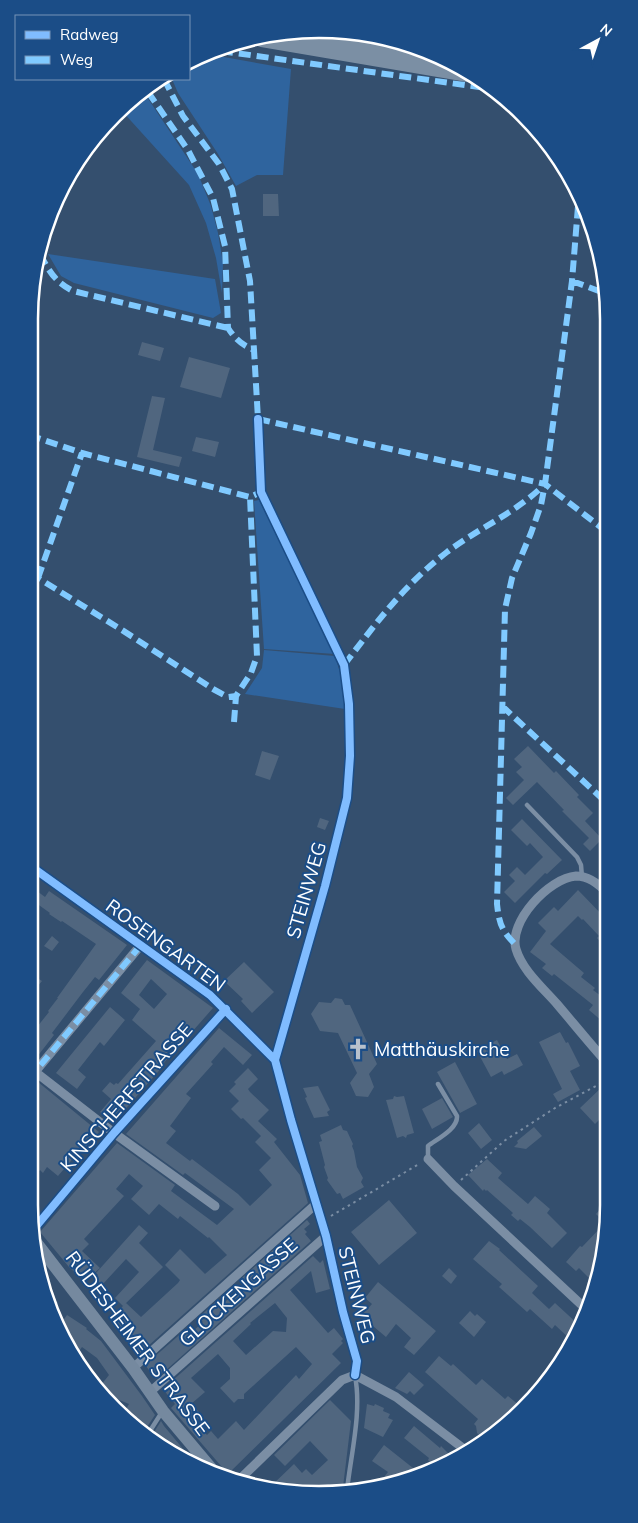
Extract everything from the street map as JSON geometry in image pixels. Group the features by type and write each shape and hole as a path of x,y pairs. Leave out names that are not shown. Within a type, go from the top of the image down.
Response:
{"highway":[{"path":"349,39 375,43"},
{"path":"272,42 453,72"}],"street":[{"name":"STEINWEG","path":"258,419 261,492 344,666 349,704 350,756 347,798 328,876 275,1060 326,1236 343,1312 357,1361 355,1375"},
{"name":"ROSENGARTEN","path":"37,871 210,995 275,1060"},
{"path":"600,887 582,876 566,878 558,882 549,888 520,920 514,943 517,952 536,980 600,1055"},
{"path":"37,1063 140,946"},
{"name":"KINSCHERFSTRASSE","path":"38,1224 114,1133 226,1009"},
{"path":"37,1073 114,1133 215,1206"},
{"path":"428,1159 454,1186 582,1305"},
{"path":"133,1368 316,1204"},
{"name":"GLOCKENGASSE","path":"150,1392 326,1236"},
{"name":"RÜDESHEIMER STRASSE","path":"41,1249 133,1368 162,1411 205,1461"},
{"path":"244,1475 342,1380 355,1375 396,1397 461,1447"}],"lane":[{"path":"528,805 577,857 581,864 582,876"},
{"path":"428,1159 428,1146 455,1125 458,1120 458,1116 438,1084"},
{"name":"STEINWEG","path":"348,1484 357,1409 358,1391 355,1375"},
{"path":"151,1429 162,1411"}],"path":[{"path":"454,1186 504,1140 555,1108 600,1084"},
{"path":"321,1221 428,1159"}],"shaded area":[{"path":"219,56 291,69 283,175 257,175 236,186 218,154 178,93 172,80 190,80 190,69"},
{"path":"147,97 198,174 211,206 223,263 222,293 216,258 206,223 189,185 125,115"},
{"path":"48,254 215,279 221,313 213,318 74,283 61,276"},
{"path":"259,500 335,654 264,649 254,501"},
{"path":"264,650 335,656 341,676 345,709 245,694 262,668"}],"building":[{"path":"263,194 278,194 279,216 263,216"},
{"path":"142,342 164,348 160,361 138,355"},
{"path":"189,357 230,368 221,398 180,387"},
{"path":"152,396 165,398 153,450 182,457 179,467 137,457"},
{"path":"196,437 219,442 215,457 192,451"},
{"path":"528,746 579,795 577,797 593,813 585,821 600,837 600,841 590,851 583,844 589,838 537,782 513,805 506,798 524,780 516,772 522,767 514,759"},
{"path":"262,751 279,756 270,780 255,775"},
{"path":"320,818 329,821 325,830 317,827"},
{"path":"522,819 562,860 547,874 545,873 515,903 504,892 515,881 509,875 517,867 525,875 543,857 530,843 527,846 511,830"},
{"path":"578,890 600,913 600,942 597,938 599,936 578,916 550,944 584,973 581,977 595,988 593,990 600,995 600,1019 589,1010 593,1005 554,974 552,976 542,968 546,964 530,952 546,931 538,923 554,907 558,911"},
{"path":"37,891 45,897 49,891 127,945 99,980 95,977 52,1033 54,1035 37,1057 37,1027 96,944 37,904"},
{"path":"52,936 59,942 52,951 44,946"},
{"path":"147,960 213,1008 177,1049 166,1040 168,1058 164,1065 114,1122 100,1112 111,1099 102,1091 110,1082 114,1085 118,1084 156,1041 132,1020 140,1009 121,993","holes":["151,979 167,994 154,1009 139,995"]},
{"path":"244,962 274,992 252,1013 241,1001 243,999 224,981"},
{"path":"37,978 42,981 37,987"},
{"name":"Matthäuskirche","path":"335,998 342,999 345,1005 350,1005 377,1064 369,1074 374,1087 368,1097 356,1096 350,1083 357,1073 338,1033 320,1031 311,1014 319,1002 331,1003"},
{"path":"110,1007 125,1020 104,1046 100,1042 78,1070 86,1077 77,1089 56,1073"},
{"path":"219,1028 252,1055 243,1065 224,1047 211,1062 213,1064 186,1094 191,1098 170,1126 176,1131 166,1143 190,1161 192,1159 238,1194 250,1206 272,1185 259,1170 271,1158 255,1142 261,1136 231,1109 239,1101 229,1091 236,1084 234,1082 248,1068 258,1079 248,1089 269,1110 258,1121 277,1139 274,1142 300,1175 308,1203 138,1355 110,1319 126,1303 141,1317 178,1283 180,1280 165,1265 180,1249 205,1274 227,1255 209,1237 180,1216 178,1219 159,1204 149,1215 131,1199 143,1186 129,1174 116,1189 124,1196 84,1239 89,1244 82,1251 100,1268 92,1275 87,1271 81,1278 69,1267 40,1232 117,1143 175,1185 171,1191 217,1225 234,1209 185,1173 183,1175 126,1134"},
{"path":"560,1032 566,1043 568,1042 580,1066 570,1071 580,1090 558,1102 553,1094 562,1089 539,1042"},
{"path":"497,1040 507,1059 517,1054 523,1065 504,1075 502,1071 491,1077 477,1051"},
{"path":"455,1062 477,1104 460,1113 437,1072"},
{"path":"38,1082 99,1132 58,1176 47,1167 43,1173 40,1170 37,1174"},
{"path":"318,1086 330,1110 327,1112 329,1116 314,1118 305,1098 307,1097 303,1088"},
{"path":"600,1089 600,1119 595,1124 580,1108"},
{"path":"394,1096 404,1096 414,1133 407,1135 406,1138 403,1136 397,1138 386,1100 393,1099"},
{"path":"442,1098 453,1117 432,1129 422,1109"},
{"path":"479,1123 492,1140 481,1149 468,1133"},
{"path":"341,1125 343,1130 347,1131 353,1144 357,1167 363,1178 361,1182 364,1187 343,1199 340,1193 337,1194 327,1180 319,1142 322,1141 320,1135"},
{"path":"534,1127 542,1136 526,1149 514,1147 518,1143 517,1141"},
{"path":"487,1159 502,1173 498,1178 528,1204 535,1196 550,1209 547,1213 567,1233 552,1248 530,1227 511,1215 513,1213 487,1190 484,1189 483,1191 468,1175"},
{"path":"389,1200 417,1233 379,1265 351,1232"},
{"path":"600,1209 600,1218 596,1214"},
{"path":"307,1220 310,1224 304,1229 307,1232 305,1234 311,1241 156,1379 145,1365 185,1330 189,1335 203,1322 198,1318 217,1301 221,1305 231,1297 246,1282 242,1278"},
{"path":"139,1225 148,1233 139,1243 163,1267 123,1306 115,1298 139,1272 126,1259 102,1285 95,1278 98,1275 96,1273"},
{"path":"599,1229 590,1279 579,1268 576,1271 566,1262 580,1246 582,1247"},
{"path":"489,1241 500,1249 538,1286 532,1293 549,1309 555,1303 575,1321 567,1336 555,1325 552,1329 530,1309 527,1312 499,1287 502,1284 473,1259"},
{"path":"313,1256 320,1263 323,1260 330,1289 316,1293 311,1271 290,1290 328,1333 334,1328 343,1339 341,1341 343,1343 332,1354 341,1363 231,1471 224,1469 171,1408 175,1404 163,1389","holes":["275,1303 287,1318 286,1332 273,1331 246,1355 233,1341 250,1323","296,1347 312,1364 299,1379 296,1375 244,1430 236,1421 218,1439 211,1431 207,1435 195,1422 202,1415 191,1404 205,1392 191,1378 218,1354 230,1368 230,1379 220,1388 234,1403 238,1399 244,1399 244,1394"]},
{"path":"449,1268 457,1276 451,1284 442,1276"},
{"path":"378,1282 436,1331 414,1355 404,1347 411,1338 396,1324 386,1337 361,1316 372,1304 365,1298"},
{"path":"470,1311 486,1322 474,1337 459,1323"},
{"path":"67,1315 87,1328 101,1341 155,1415 147,1427 126,1409 129,1404 115,1398 107,1390 102,1383 109,1375 97,1358 82,1347 79,1351 63,1321"},
{"path":"439,1356 451,1366 453,1364 476,1385 482,1379 505,1399 508,1396 517,1404 505,1416 479,1435 474,1424 478,1419 425,1372"},
{"path":"409,1372 424,1385 414,1395 410,1391 407,1394 395,1388"},
{"path":"330,1400 351,1421 343,1484 319,1486 275,1482 294,1464 302,1473 306,1469 312,1475 328,1460 310,1441 285,1466 274,1455"},
{"path":"367,1404 374,1406 375,1404 384,1408 383,1411 390,1414 388,1418 393,1420 383,1437 364,1428"},
{"path":"161,1421 185,1452 178,1448 154,1432"},
{"path":"414,1426 449,1454 430,1463 429,1458 404,1438"},
{"path":"384,1445 413,1468 409,1471 383,1478 388,1472 372,1461"}],"marked path":[{"path":"229,52 478,87"},
{"path":"166,83 183,116 219,164 232,189 250,281 254,350"},
{"path":"150,95 188,150 213,198 225,246 228,328 239,341 254,350 258,419 545,484 600,527"},
{"path":"514,943 501,925 497,904 505,609 512,578 541,505 545,484 572,281 578,209"},
{"path":"44,261 53,276 73,291 228,328"},
{"path":"572,281 599,291"},
{"path":"37,438 82,453 250,497 261,492"},
{"path":"38,578 82,453"},
{"path":"344,665 391,605 431,565 459,543 522,503 545,484"},
{"path":"234,722 236,696 251,673 257,656 250,497"},
{"path":"37,578 213,689 228,697 236,696"},
{"path":"502,706 600,797"},
{"path":"37,1069 140,946"}],"cycle path":[{"path":"258,419 261,492 344,665 349,704 350,756 347,798 325,886 275,1060 326,1236 343,1312 357,1361 355,1375"},
{"path":"37,871 210,995 275,1060"},
{"path":"38,1224 114,1133 226,1009"}],"place":[{"name":"Matthäuskirche","path":"358,1049"}]}
